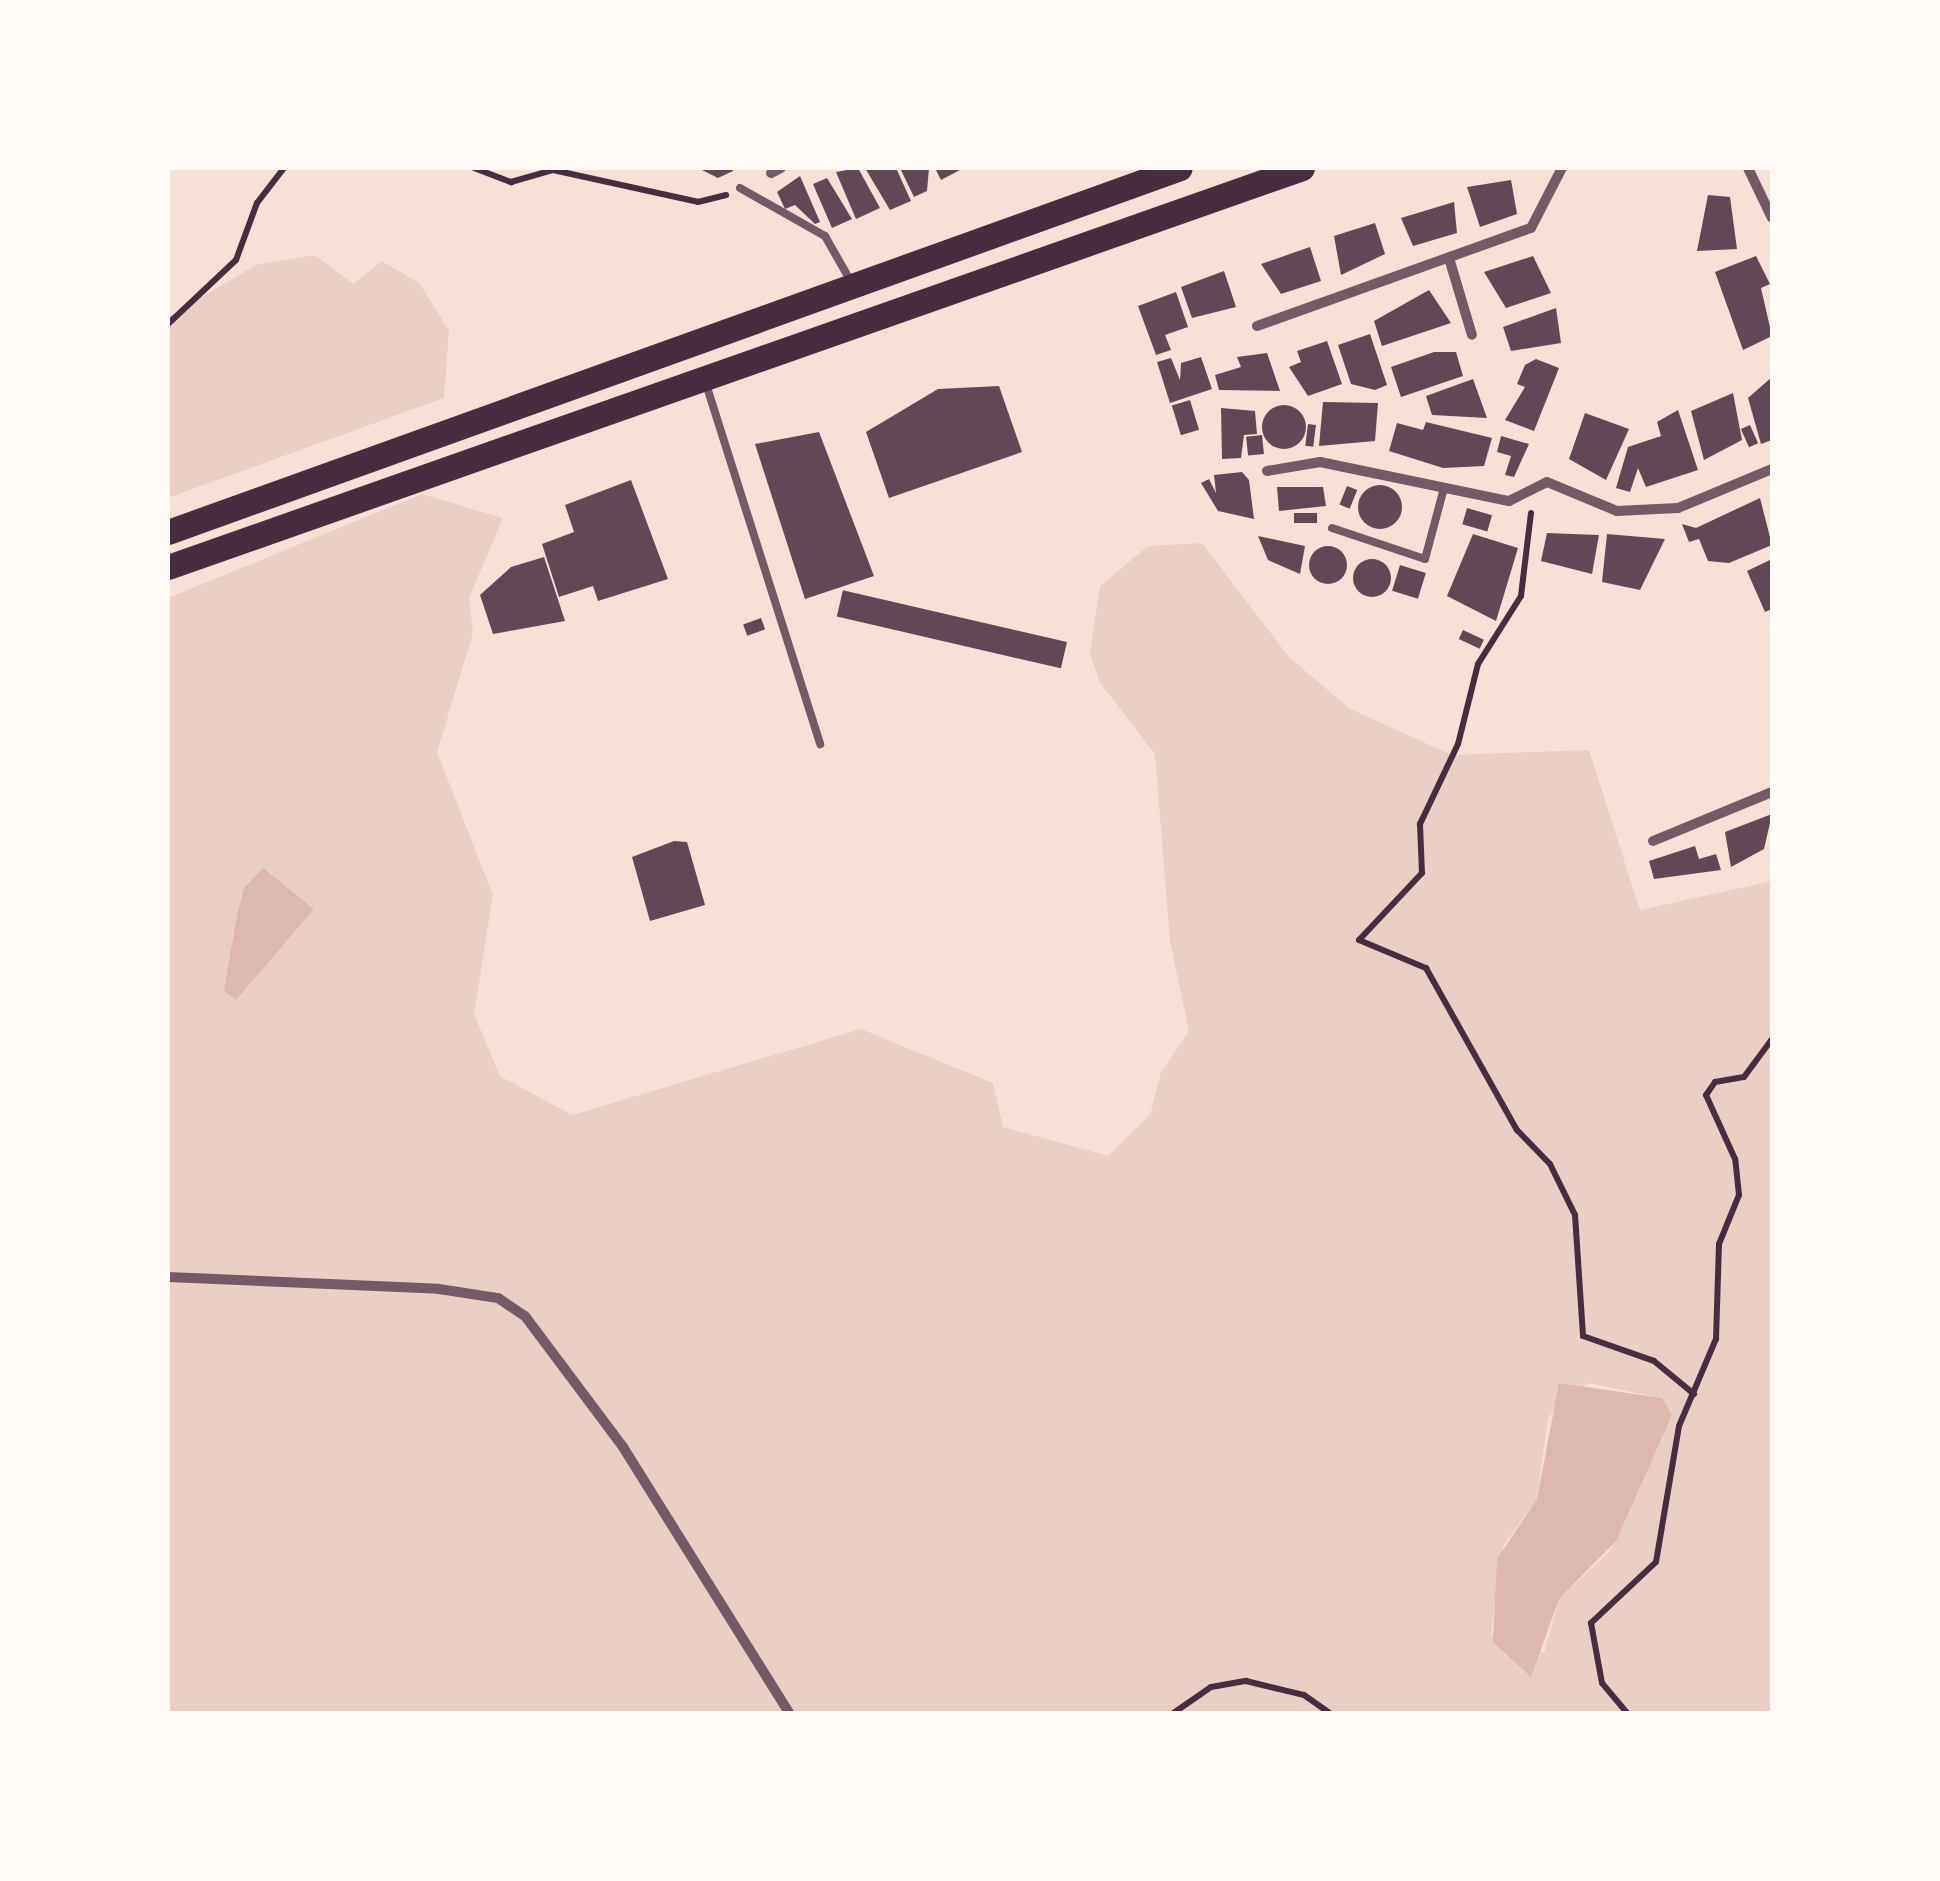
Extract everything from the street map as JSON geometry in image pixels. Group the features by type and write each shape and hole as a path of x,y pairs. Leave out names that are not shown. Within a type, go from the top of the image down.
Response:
{"main road":[{"path":"168,532 1180,168"},
{"path":"168,567 1302,168"}],"street":[{"path":"1257,326 1531,228 1562,168"},
{"path":"1748,168 1772,218"},
{"path":"1449,258 1472,336"},
{"path":"1268,471 1320,462 1443,492 1509,501 1547,482 1617,511 1678,508 1772,469"},
{"path":"1652,841 1772,792"},
{"path":"168,1277 439,1290 512,1307 623,1447 790,1714"}],"lane":[{"path":"740,188 825,236 851,285"},
{"path":"705,380 820,744"},
{"path":"1332,528 1425,559 1443,492"}],"path":[{"path":"168,324 236,260 258,203 284,168"},
{"path":"474,168 511,182 553,170 698,202 740,188"},
{"path":"1527,491 1521,596 1462,704 1458,744 1420,824 1422,873 1359,940 1426,968 1517,1130 1550,1164 1575,1214 1584,1336 1654,1361 1694,1394"},
{"path":"1628,1714 1594,1662 1591,1623 1656,1562 1679,1426 1716,1338 1719,1244 1739,1195 1736,1159 1706,1095 1715,1082 1744,1077 1772,1039"},
{"path":"1172,1714 1210,1687 1246,1682 1304,1696 1331,1714"}],"shaded area":[{"path":"315,255 353,284 382,261 420,284 449,331 444,398 168,498 168,317 256,265"},
{"path":"422,494 503,518 469,598 473,633 437,752 493,895 474,1014 500,1076 572,1115 861,1029 993,1083 1003,1127 1108,1156 1150,1115 1161,1072 1189,1031 1170,941 1155,754 1100,683 1090,653 1100,586 1148,546 1202,543 1289,657 1350,709 1452,755 1589,750 1640,910 1772,881 1772,1713 168,1714 168,598","holes":["1588,1383 1661,1398 1672,1415 1610,1551 1559,1599 1544,1653 1491,1633 1503,1546 1537,1499 1548,1417"]},
{"path":"263,868 314,909 236,1000 224,991 237,915 244,888"},
{"path":"1559,1383 1662,1398 1672,1415 1616,1541 1559,1599 1531,1677 1493,1642 1497,1559 1537,1499"}],"building":[{"path":"698,168 732,168 733,171 718,178"},
{"path":"858,168 880,208 856,219 836,172"},
{"path":"865,168 896,168 911,201 890,210"},
{"path":"900,168 929,168 927,191 914,197"},
{"path":"935,168 959,168 960,170 941,180"},
{"path":"800,176 820,222 815,224 795,205 785,209 777,192"},
{"path":"827,178 852,219 832,228 813,184"},
{"path":"1511,180 1517,214 1480,227 1467,187"},
{"path":"1708,195 1730,197 1737,249 1697,251"},
{"path":"1454,202 1457,233 1413,246 1401,218"},
{"path":"1375,223 1385,254 1341,275 1334,236"},
{"path":"1310,247 1321,281 1281,294 1261,264"},
{"path":"1533,256 1551,293 1506,308 1484,272"},
{"path":"1756,256 1770,284 1761,288 1772,336 1743,350 1715,272"},
{"path":"1224,271 1236,307 1192,318 1181,287"},
{"path":"1429,290 1451,323 1382,346 1374,321"},
{"path":"1176,292 1188,327 1165,335 1171,350 1156,355 1138,306"},
{"path":"1556,308 1561,343 1511,351 1503,327"},
{"path":"1370,334 1387,385 1375,390 1351,384 1338,345"},
{"path":"1327,341 1342,384 1308,396 1289,367 1301,362 1297,351"},
{"path":"1434,352 1456,352 1463,376 1401,397 1391,367"},
{"path":"1267,353 1280,391 1219,390 1215,375 1241,367 1237,357"},
{"path":"1201,357 1212,389 1170,403 1157,362 1171,358 1180,380 1181,363"},
{"path":"1536,359 1559,368 1534,431 1505,420 1525,387 1517,384 1525,365"},
{"path":"1772,377 1772,440 1761,444 1748,398"},
{"path":"1473,379 1487,418 1432,415 1426,396"},
{"path":"999,386 1022,452 889,498 866,432 938,389"},
{"path":"1733,393 1742,440 1704,460 1691,411"},
{"path":"1190,400 1199,430 1181,435 1172,406"},
{"path":"1323,402 1378,403 1375,441 1319,446"},
{"path":"1284,405 1300,411 1306,427 1300,443 1284,449 1268,443 1262,427 1268,411"},
{"path":"1221,408 1255,411 1257,434 1244,435 1241,458 1222,459"},
{"path":"1678,410 1698,470 1646,487 1638,468 1630,492 1616,488 1628,447 1661,436 1657,422"},
{"path":"1585,413 1629,429 1606,480 1569,459"},
{"path":"1426,422 1492,438 1484,466 1443,468 1389,451 1397,423 1423,430"},
{"path":"1308,424 1316,425 1313,447 1305,446"},
{"path":"1750,425 1758,443 1749,447 1741,429"},
{"path":"819,432 874,576 805,599 755,444"},
{"path":"1262,435 1264,454 1248,456 1246,437"},
{"path":"1501,436 1529,444 1514,477 1505,475 1511,456 1497,452"},
{"path":"1242,472 1249,480 1254,519 1218,511 1201,483 1209,479 1216,493 1214,475"},
{"path":"631,480 668,579 598,601 593,586 559,597 542,544 574,532 565,505"},
{"path":"1380,485 1395,492 1402,507 1395,522 1380,529 1365,522 1358,507 1365,492"},
{"path":"1347,486 1357,490 1350,509 1340,505"},
{"path":"1277,487 1323,487 1326,506 1279,511"},
{"path":"1760,498 1772,545 1729,563 1708,561 1699,539 1689,542 1682,524 1696,528"},
{"path":"1467,508 1492,515 1487,532 1462,524"},
{"path":"1294,513 1317,513 1317,523 1294,523"},
{"path":"1547,533 1599,535 1592,574 1541,561"},
{"path":"1473,534 1518,548 1496,621 1447,596"},
{"path":"1607,534 1665,539 1640,590 1602,582"},
{"path":"1258,536 1305,546 1300,574 1268,560"},
{"path":"1328,546 1342,551 1347,565 1342,579 1328,584 1314,579 1309,565 1314,551"},
{"path":"544,557 565,621 493,634 480,595 511,567"},
{"path":"1372,559 1385,565 1391,578 1385,591 1372,597 1359,591 1353,578 1359,565"},
{"path":"1772,559 1772,609 1765,612 1747,571"},
{"path":"1400,565 1426,573 1418,599 1392,591"},
{"path":"843,590 1067,642 1061,668 837,617"},
{"path":"761,618 765,629 747,636 743,624"},
{"path":"1463,630 1484,640 1480,649 1459,639"},
{"path":"1772,814 1764,849 1731,867 1725,832"},
{"path":"674,841 687,842 705,905 650,921 632,857"},
{"path":"1695,846 1699,859 1716,854 1721,870 1654,879 1649,861"}]}
